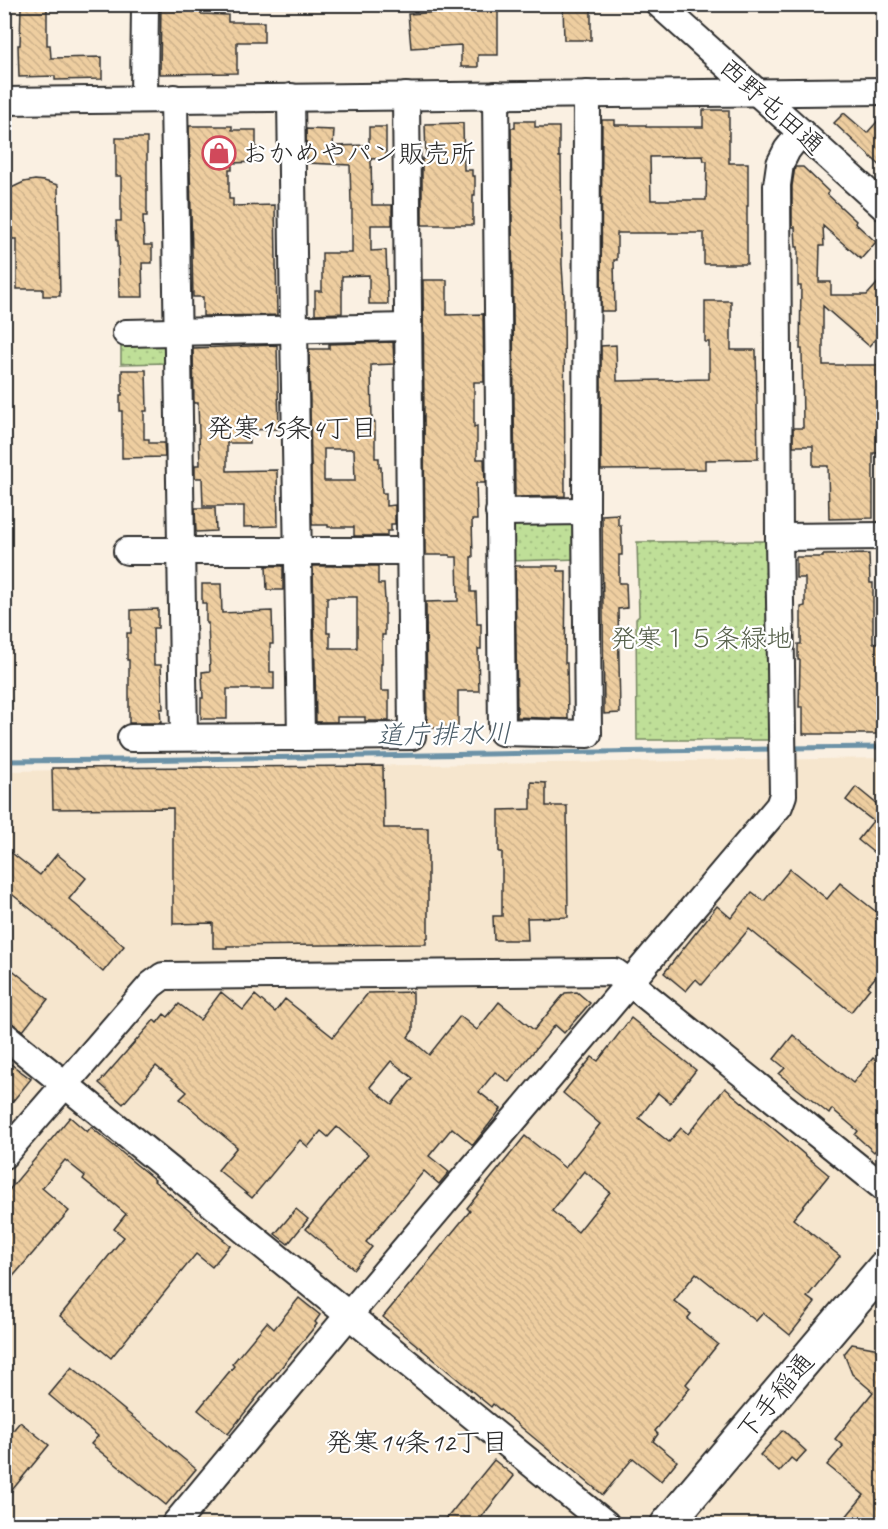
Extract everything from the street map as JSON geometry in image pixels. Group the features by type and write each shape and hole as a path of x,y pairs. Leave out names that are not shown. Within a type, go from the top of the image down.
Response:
{"main road":[{"name":"下手稲通","path":"667,1524 884,1268"}],"street":[{"path":"144,99 145,4"},
{"name":"西野屯田通","path":"659,4 884,207"},
{"path":"4,101 884,91"},
{"path":"496,95 502,732 588,734 587,94"},
{"path":"130,738 412,736 406,96"},
{"path":"291,97 301,737"},
{"path":"174,98 184,738"},
{"path":"175,1524 779,806 783,795 778,537 777,185 780,164 787,150 801,132"},
{"path":"126,333 408,327"},
{"path":"499,512 586,511"},
{"path":"778,537 884,536"},
{"path":"127,551 410,551"},
{"path":"4,1155 151,985 163,976 615,972 884,1188"},
{"path":"4,1035 606,1524"}],"shaded area":[{"path":"883,758 883,1524 5,1524 4,771"}],"green space":[{"path":"121,340 168,345 169,363 121,364"},
{"path":"515,523 574,523 578,559 511,561 511,527"},
{"name":"発寒１５条緑地","path":"766,541 768,740 637,740 636,619 639,616 637,542"}],"building":[{"path":"161,4 201,4 201,14 228,15 228,22 264,22 264,42 237,42 237,73 160,74"},
{"path":"461,4 498,4 498,55 478,55 478,67 461,67 461,45 411,48 408,14 461,11"},
{"path":"563,4 591,4 591,40 564,40"},
{"path":"21,6 47,6 47,45 50,45 51,58 102,57 102,79 55,80 55,76 19,77 18,45 20,45"},
{"path":"703,110 729,110 729,163 748,163 747,264 704,264 704,233 617,233 617,260 614,260 615,311 601,311 602,120 615,120 615,125 703,127","holes":["703,156 704,161 707,161 706,200 651,200 650,157"]},
{"path":"844,113 867,133 884,114 884,169 834,123"},
{"path":"515,121 535,121 535,127 559,127 564,296 565,496 515,497 511,128 515,128"},
{"path":"463,123 464,170 472,170 472,176 475,176 473,225 422,225 422,159 426,159 425,124"},
{"path":"189,126 232,126 232,130 256,130 256,162 232,163 232,170 229,170 229,199 233,199 233,206 275,205 277,315 203,316 203,297 193,297"},
{"path":"369,127 386,127 386,158 371,159 372,205 392,205 392,225 371,225 371,251 386,250 388,304 369,304 369,275 342,276 342,313 315,314 315,291 322,291 322,253 352,253 352,203 350,165 307,163 306,129 334,130 333,146 369,145"},
{"path":"116,138 147,138 147,216 143,216 144,245 152,245 152,263 142,263 143,297 119,297 116,221 121,221 121,176 116,176"},
{"path":"795,167 803,167 876,242 861,259 823,226 824,246 820,246 819,282 831,282 831,295 867,295 884,276 884,304 875,314 884,321 884,329 869,346 823,306 823,365 878,365 878,394 882,394 882,413 880,413 880,453 873,453 873,518 829,519 828,466 813,466 813,446 793,446 793,428 803,428 802,349 800,349 801,286 798,286 798,247 796,247 795,227 792,227 792,186"},
{"path":"35,180 58,185 60,296 43,296 43,289 17,289 17,239 8,239 7,190 24,182"},
{"path":"423,280 447,280 447,315 483,314 484,382 474,382 474,427 477,426 477,459 484,459 485,483 476,483 477,520 472,520 473,557 471,557 471,592 476,592 477,624 481,624 481,649 478,649 479,691 458,691 458,728 427,728 426,602 458,601 457,557 425,555"},
{"path":"705,301 731,301 731,350 756,350 758,459 705,460 705,469 601,470 601,346 616,345 617,381 709,379 709,342 705,342"},
{"path":"393,342 394,364 371,365 375,458 379,458 382,493 386,493 386,506 395,505 395,524 391,524 391,531 387,531 387,536 354,536 354,527 312,525 309,349 329,349 329,344","holes":["324,449 354,449 355,481 324,481"]},
{"path":"277,345 279,429 249,430 249,443 227,443 227,471 277,470 278,526 244,527 244,506 203,506 202,478 195,478 195,465 200,465 198,403 194,403 193,348"},
{"path":"122,370 146,370 147,411 144,411 144,439 149,439 149,443 164,443 165,457 122,458 120,395 122,395"},
{"path":"195,508 215,508 216,531 196,532"},
{"path":"618,514 622,546 622,555 619,555 619,583 626,583 627,608 618,609 620,713 604,714 602,515"},
{"path":"869,554 870,583 873,583 873,643 884,643 884,734 803,734 803,707 799,707 798,644 801,644 801,607 805,606 805,578 796,578 796,557"},
{"path":"266,566 283,566 283,590 267,590"},
{"path":"313,566 378,566 378,584 384,584 385,601 381,691 389,691 389,721 365,721 365,717 337,717 337,722 316,722","holes":["327,597 357,597 357,648 330,648 330,633 327,633"]},
{"path":"515,566 558,566 558,571 566,571 565,663 567,663 568,719 517,717"},
{"path":"202,584 221,584 222,613 272,611 273,644 270,644 270,672 274,672 274,689 227,689 227,719 201,719 202,672 210,671 208,623 206,623 206,603 202,603"},
{"path":"158,609 158,628 153,628 154,665 161,665 163,709 160,709 161,723 129,723 127,633 131,633 131,610"},
{"path":"383,766 384,828 428,828 428,938 426,938 426,944 213,948 213,923 173,924 173,808 53,809 52,768"},
{"path":"531,782 546,783 546,806 567,806 568,917 527,918 528,940 494,940 493,916 502,916 502,852 499,852 499,810 531,809"},
{"path":"856,787 884,808 884,861 858,840 873,821 846,800"},
{"path":"4,847 40,875 57,854 86,878 69,899 124,946 103,972 47,922 4,888"},
{"path":"790,869 827,899 840,883 884,918 884,967 851,1012 749,929 702,985 696,979 686,991 664,973 717,906 731,918 752,892 764,901"},
{"path":"4,963 48,999 23,1031 4,1017"},
{"path":"221,992 243,1010 255,995 275,1012 285,999 333,1037 368,993 413,992 413,1030 408,1037 429,1055 460,1016 477,1030 499,1002 534,1030 565,993 577,992 590,1003 564,1033 555,1025 509,1082 495,1072 479,1092 501,1109 473,1145 452,1128 429,1156 449,1172 439,1184 424,1171 366,1242 372,1247 354,1269 306,1229 368,1154 337,1127 328,1137 321,1131 308,1147 300,1140 252,1198 218,1170 237,1147 180,1099 187,1092 156,1066 123,1104 99,1083 154,1020 157,1023 164,1014 168,1017 179,1004 200,1020","holes":["391,1061 413,1078 392,1104 370,1087"]},
{"path":"631,1018 696,1070 670,1103 658,1093 639,1118 669,1142 681,1128 688,1134 725,1088 829,1175 793,1219 840,1256 807,1297 815,1303 790,1335 763,1313 756,1321 696,1273 674,1301 691,1314 687,1319 718,1344 686,1384 690,1388 655,1431 658,1434 653,1441 677,1461 661,1481 633,1458 603,1495 493,1404 491,1407 383,1317 470,1211 467,1208 525,1136 565,1168 600,1124 563,1093 592,1057 598,1061","holes":["584,1171 610,1192 578,1232 552,1211"]},
{"path":"793,1035 853,1083 873,1058 884,1066 884,1140 874,1152 855,1135 858,1131 832,1109 829,1114 779,1074 785,1068 774,1059"},
{"path":"4,1059 31,1079 4,1112"},
{"path":"70,1117 87,1132 91,1127 230,1245 212,1267 196,1254 111,1358 60,1316 124,1237 114,1229 126,1214 83,1179 85,1176 65,1160 42,1188 69,1211 4,1287 4,1196"},
{"path":"296,1209 308,1219 288,1244 275,1234"},
{"path":"299,1298 320,1315 315,1322 317,1324 228,1434 198,1410 267,1322 274,1329"},
{"path":"852,1344 874,1348 884,1356 884,1524 840,1524 864,1495 827,1465 843,1446 835,1439 873,1392 852,1374 844,1354"},
{"path":"72,1367 196,1469 166,1505 91,1444 98,1436 49,1395"},
{"path":"20,1422 49,1445 4,1500 4,1441"},
{"path":"783,1430 806,1451 796,1462 791,1458 779,1472 760,1455"},
{"path":"494,1460 514,1476 476,1524 442,1524"}],"waterway":[{"name":"道庁排水川","path":"789,748 884,747"},
{"name":"道庁排水川","path":"4,761 777,749"}],"place":[{"name":"おかめやパン販売所","path":"219,153"}],"district":[{"name":"発寒15条4丁目","path":"292,428"},
{"name":"発寒14条12丁目","path":"417,1442"}]}
